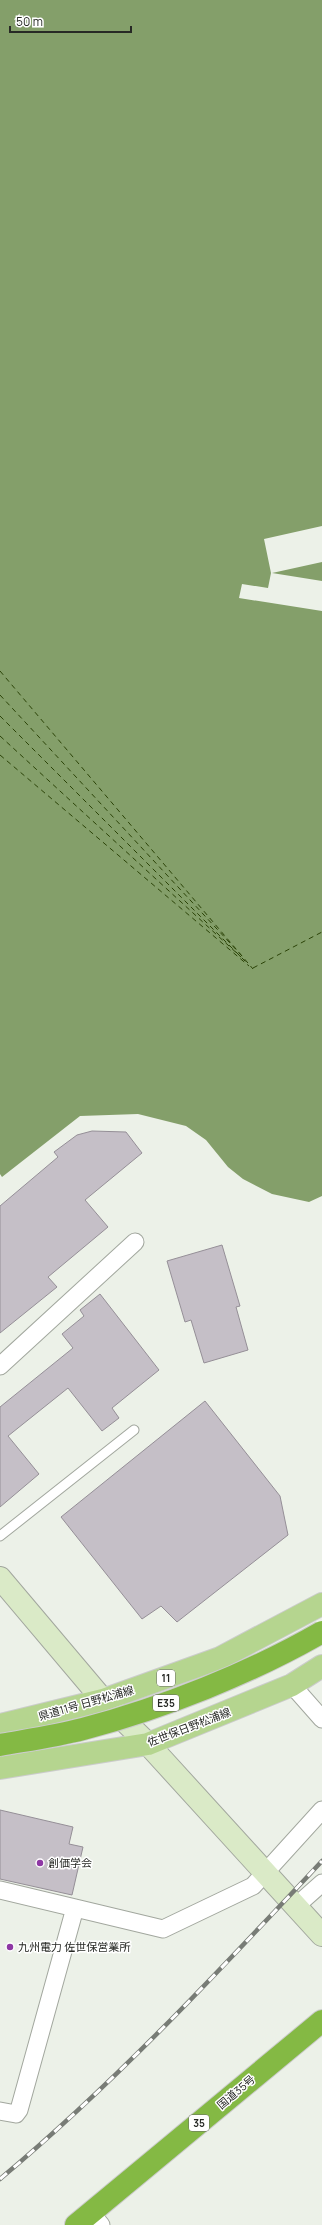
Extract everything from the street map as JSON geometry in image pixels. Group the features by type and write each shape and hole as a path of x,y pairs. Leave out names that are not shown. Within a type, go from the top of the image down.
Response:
{"highway":[{"name":"E35","path":"0,1745 83,1729 171,1701 242,1672 322,1632"},
{"name":"国道35号","path":"89,2221 322,2021"}],"main road":[{"name":"県道11号 日野松浦線","path":"0,1725 103,1700 220,1658 322,1604"},
{"name":"佐世保日野松浦線","path":"0,1768 148,1744 292,1685 322,1666"}],"street":[{"path":"0,1366 135,1242"},
{"path":"0,1578 103,1700 148,1744 322,1935"},
{"path":"292,1685 322,1719"},
{"path":"0,1890 163,1929 253,1886 322,1810"},
{"path":"295,1906 322,1883"},
{"path":"0,2112 16,2114 19,2110 75,1908"}],"lane":[{"path":"0,1536 134,1430"}],"shaded area":[{"path":"0,0 322,0 322,1196 309,1202 272,1194 243,1179 228,1167 206,1140 186,1126 138,1114 80,1116 2,1177 0,1174"}],"pier":[{"path":"322,526 322,562 272,573 322,581 322,611 239,598 242,584 268,588 271,573 264,539"}],"building":[{"path":"92,1131 126,1132 142,1153 85,1200 108,1227 48,1277 57,1287 0,1333 0,1206 58,1157 54,1152 77,1135"},
{"path":"222,1245 240,1306 236,1307 248,1350 204,1363 191,1320 185,1322 167,1261"},
{"path":"100,1294 159,1370 112,1408 119,1418 102,1431 68,1388 8,1436 39,1474 0,1507 0,1407 73,1348 62,1334 84,1316 80,1310"},
{"path":"205,1401 280,1496 288,1535 177,1622 161,1606 142,1619 61,1517"},
{"name":"創価学会","path":"0,1810 73,1827 69,1844 83,1847 72,1895 0,1879"}],"ferry route":[{"path":"0,671 253,969"},
{"path":"0,695 242,956"},
{"path":"0,716 247,963"},
{"path":"0,736 241,957"},
{"path":"0,755 249,966"},
{"path":"253,968 322,932"}],"railway":[{"path":"0,2179 43,2142 126,2065 245,1943 322,1861"}],"place":[{"name":"創価学会","path":"40,1863"},
{"name":"九州電力 佐世保営業所","path":"10,1947"}]}
